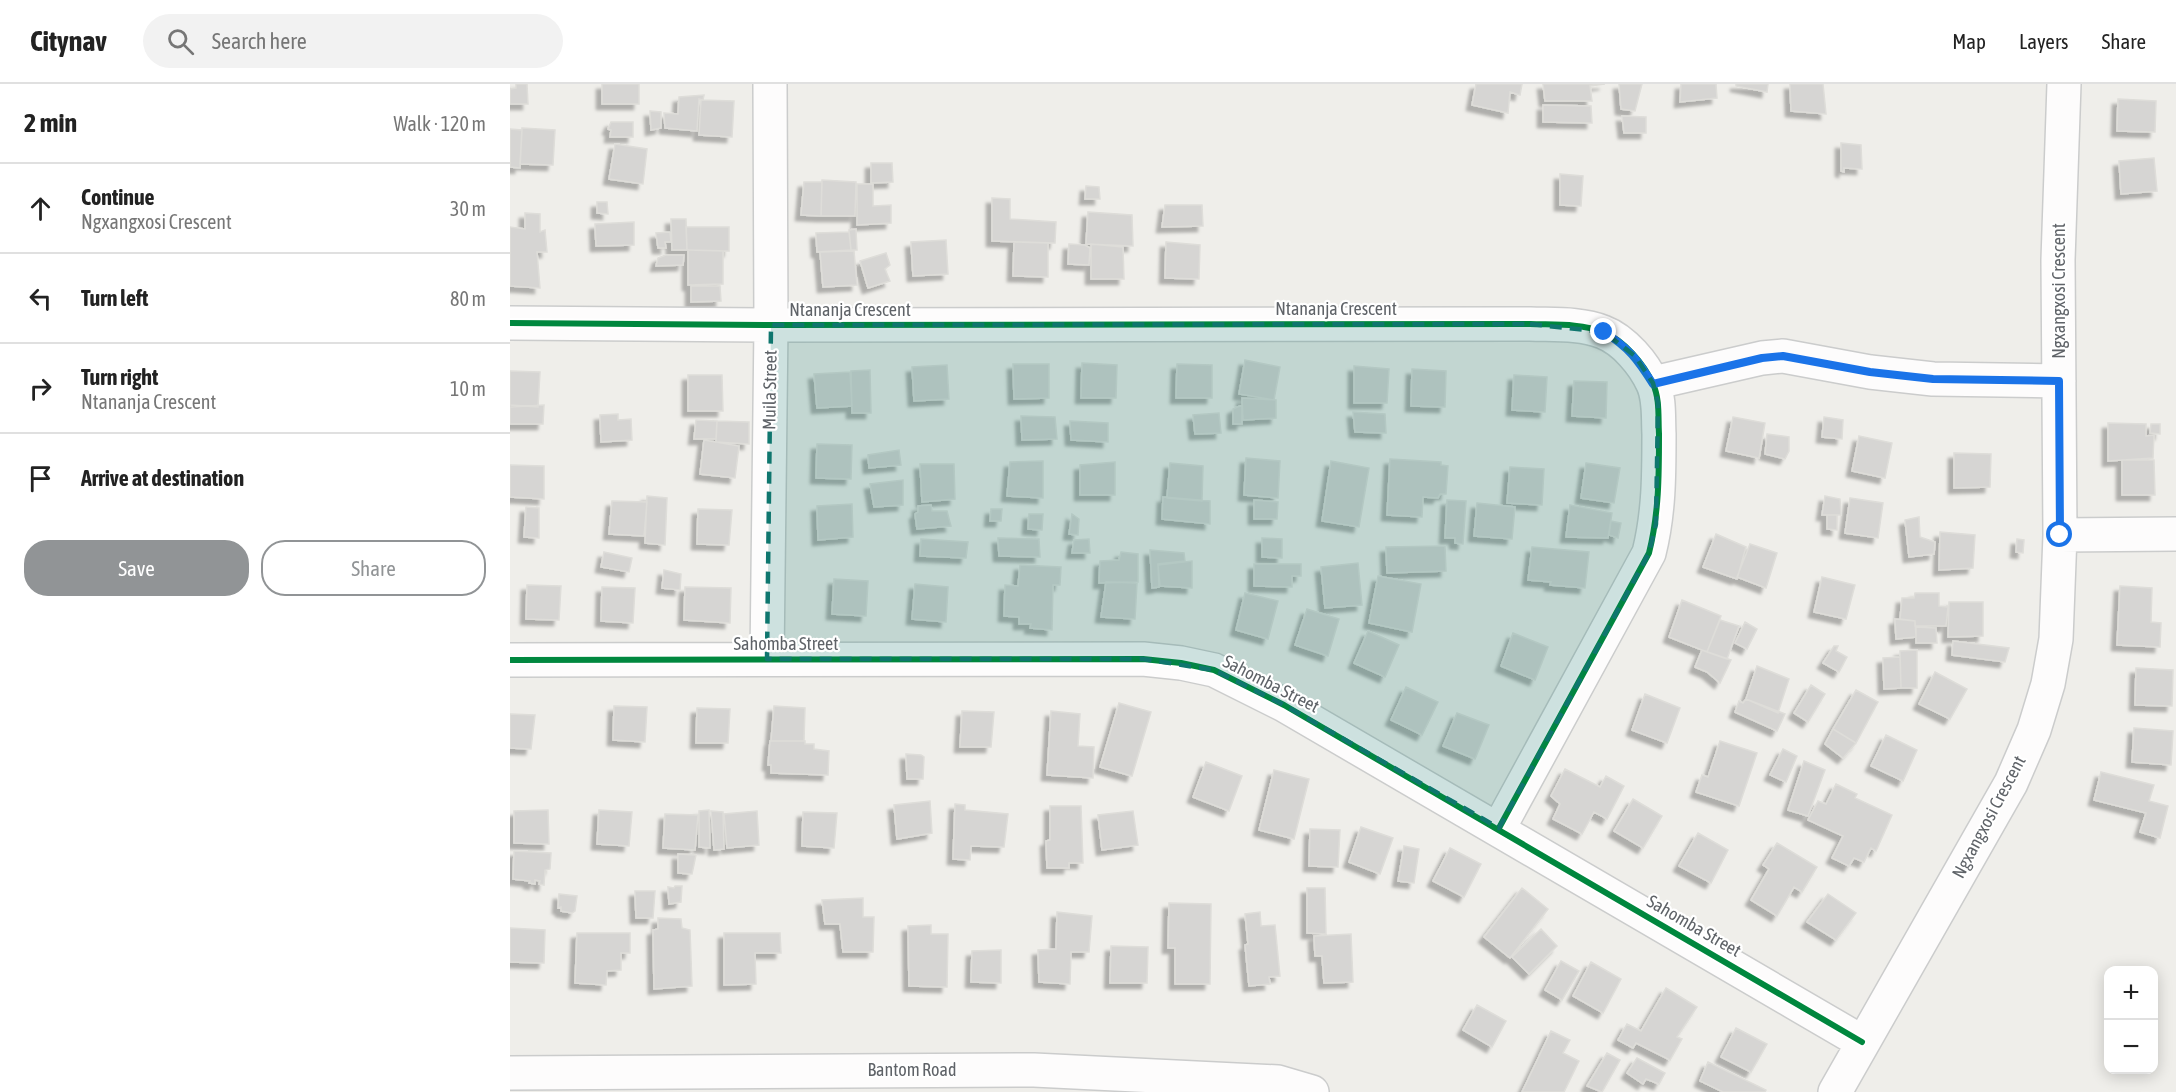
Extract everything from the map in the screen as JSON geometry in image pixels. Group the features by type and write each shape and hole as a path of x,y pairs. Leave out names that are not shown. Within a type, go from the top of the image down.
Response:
{"street":[{"name":"Muila Street","path":"767,659 771,325 770,84"},
{"name":"Ngxangxosi Crescent","path":"1835,1092 2011,783 2034,730 2048,684 2056,639 2060,535 2058,260 2064,84"},
{"name":"Ntananja Crescent","path":"510,323 1568,325 1604,332 1635,356 1653,384 1658,403 1660,488 1656,524 1649,553 1499,828"},
{"path":"1653,384 1762,358 1783,356 1870,372 1933,379 2059,381"},
{"path":"2060,535 2176,534"},
{"name":"Sahomba Street","path":"510,660 1143,659 1214,670 1284,705 1499,828 1862,1042"},
{"name":"Bantom Road","path":"510,1072 1033,1081 1278,1082 1312,1092"}],"highlighted area":[{"path":"1530,324 1604,332 1635,356 1653,383 1658,403 1656,524 1649,553 1499,828 1284,705 1214,670 1143,659 767,659 771,325"}],"building":[{"path":"516,84 527,84 528,104 510,104 510,89 516,88"},
{"path":"602,84 639,84 639,104 602,104"},
{"path":"1476,84 1522,84 1520,95 1510,92 1508,113 1472,105"},
{"path":"1543,84 1605,84 1590,86 1592,101 1545,101"},
{"path":"1619,84 1642,84 1635,111 1621,109"},
{"path":"1681,84 1716,84 1717,98 1680,102"},
{"path":"1736,84 1768,84 1767,92 1736,86"},
{"path":"1790,84 1823,84 1826,114 1791,111"},
{"path":"704,95 703,100 699,99 697,131 665,128 664,113 678,114 679,97"},
{"path":"2118,99 2156,101 2155,132 2117,131"},
{"path":"701,100 734,101 732,137 699,135"},
{"path":"1543,105 1591,106 1592,123 1543,122"},
{"path":"650,111 661,112 661,128 651,130"},
{"path":"1622,116 1646,117 1646,133 1624,133"},
{"path":"611,122 633,122 633,137 610,137 611,130 608,129"},
{"path":"522,128 555,130 553,165 520,164"},
{"path":"510,129 522,130 520,168 510,167"},
{"path":"1841,143 1861,145 1862,169 1844,168 1844,172 1841,171"},
{"path":"615,144 647,149 643,184 609,179"},
{"path":"2154,158 2157,191 2121,194 2119,161"},
{"path":"871,163 892,163 893,182 871,183"},
{"path":"1560,174 1583,176 1581,206 1560,205"},
{"path":"822,180 856,182 855,216 821,216"},
{"path":"804,182 822,182 821,216 801,215"},
{"path":"857,184 873,184 873,206 891,205 891,223 857,225"},
{"path":"1086,186 1099,187 1100,199 1085,199"},
{"path":"992,198 1010,199 1010,219 1056,222 1055,243 992,241"},
{"path":"597,202 607,202 608,214 597,213"},
{"path":"1165,205 1202,205 1203,226 1162,227"},
{"path":"1088,212 1132,215 1133,246 1086,244"},
{"path":"525,213 540,214 540,232 545,230 547,252 537,252 540,288 510,286 510,227 525,229"},
{"path":"671,219 686,219 687,250 672,250"},
{"path":"634,222 634,245 596,246 595,224"},
{"path":"686,227 729,227 729,251 687,250"},
{"path":"856,229 857,250 851,250 849,230"},
{"path":"670,232 671,242 665,242 666,248 658,248 656,233"},
{"path":"849,232 851,250 817,252 816,233"},
{"path":"946,240 948,274 913,276 911,242"},
{"path":"1014,242 1048,243 1048,277 1013,276"},
{"path":"1166,242 1200,245 1199,279 1165,278"},
{"path":"1069,244 1085,245 1090,248 1089,265 1068,264"},
{"path":"1091,244 1123,247 1124,279 1091,279"},
{"path":"688,250 723,251 723,284 688,285"},
{"path":"854,251 857,285 823,287 820,252"},
{"path":"886,253 890,265 885,269 890,281 868,288 860,261"},
{"path":"666,255 684,255 683,265 656,266 658,258"},
{"path":"691,286 720,286 721,301 691,302"},
{"path":"1245,360 1280,367 1274,400 1239,394"},
{"path":"1082,363 1117,365 1116,398 1081,398"},
{"path":"1013,364 1049,364 1049,398 1014,399"},
{"path":"1177,364 1212,365 1212,398 1176,398"},
{"path":"947,365 949,399 914,401 912,367"},
{"path":"1354,366 1389,369 1387,403 1354,403"},
{"path":"1412,369 1446,371 1445,407 1411,406"},
{"path":"870,370 871,413 852,413 851,371"},
{"path":"510,371 540,372 538,407 510,405"},
{"path":"850,372 852,406 817,408 814,374"},
{"path":"688,375 722,375 723,411 688,411"},
{"path":"1514,375 1547,377 1545,412 1512,410"},
{"path":"1574,381 1607,382 1606,418 1572,416"},
{"path":"1242,398 1276,400 1276,418 1243,420"},
{"path":"544,405 543,424 510,424 510,407"},
{"path":"1242,405 1242,424 1233,424 1233,409"},
{"path":"1353,412 1385,414 1386,433 1355,432"},
{"path":"1219,413 1221,433 1195,434 1193,415"},
{"path":"618,414 618,420 631,419 632,440 601,442 600,415"},
{"path":"1021,416 1055,417 1057,439 1022,440"},
{"path":"1733,417 1765,423 1759,458 1726,451"},
{"path":"1824,417 1843,420 1842,439 1822,437"},
{"path":"696,420 717,421 716,439 694,439"},
{"path":"717,421 749,422 749,444 716,442"},
{"path":"1070,421 1108,423 1108,442 1071,440"},
{"path":"2108,423 2146,424 2146,436 2154,435 2153,458 2108,461"},
{"path":"2151,424 2160,424 2160,434 2150,433"},
{"path":"1767,434 1789,437 1789,451 1785,459 1765,454"},
{"path":"1859,436 1892,443 1885,478 1852,471"},
{"path":"704,440 739,446 735,478 700,474"},
{"path":"817,444 852,445 851,479 816,478"},
{"path":"899,450 901,465 869,468 868,455"},
{"path":"1954,453 1991,454 1990,487 1954,488"},
{"path":"1246,458 1280,461 1278,498 1244,495"},
{"path":"1390,459 1441,462 1441,465 1448,466 1446,494 1440,494 1438,498 1423,497 1422,517 1387,515"},
{"path":"2122,460 2154,460 2155,495 2122,495"},
{"path":"1043,461 1043,498 1007,496 1010,462"},
{"path":"1331,461 1369,468 1359,527 1322,521"},
{"path":"1115,462 1115,495 1080,495 1080,465"},
{"path":"1170,463 1203,466 1202,501 1167,498"},
{"path":"1586,463 1620,468 1614,503 1581,498"},
{"path":"920,464 954,464 955,499 922,502"},
{"path":"510,465 544,466 544,499 510,497"},
{"path":"1510,467 1544,469 1542,505 1507,503"},
{"path":"903,480 903,505 874,507 870,484"},
{"path":"647,496 667,498 665,545 645,543"},
{"path":"1825,496 1840,499 1841,515 1822,515"},
{"path":"1163,497 1210,501 1210,524 1162,519"},
{"path":"1850,498 1883,503 1878,538 1845,533"},
{"path":"1254,500 1278,502 1277,519 1254,519"},
{"path":"1447,500 1466,501 1463,544 1455,543 1455,538 1445,538"},
{"path":"612,501 647,502 644,536 609,534"},
{"path":"1477,503 1515,507 1512,539 1474,536"},
{"path":"852,504 853,537 818,540 817,506"},
{"path":"931,505 932,511 947,511 951,526 917,529 915,514 918,512 918,506"},
{"path":"1570,505 1612,513 1608,538 1566,537"},
{"path":"526,507 539,508 539,538 524,537"},
{"path":"698,509 732,510 729,545 697,544"},
{"path":"991,509 1002,509 1001,521 990,521"},
{"path":"1029,514 1043,514 1042,530 1028,529"},
{"path":"1072,514 1079,519 1078,535 1069,534"},
{"path":"1827,515 1837,515 1837,530 1827,529"},
{"path":"1919,517 1920,537 1935,542 1934,554 1909,557 1905,520"},
{"path":"1611,521 1621,523 1618,538 1609,535"},
{"path":"1940,532 1975,535 1973,568 1939,570"},
{"path":"1716,534 1746,547 1737,579 1703,567"},
{"path":"998,538 1039,539 1040,557 999,556"},
{"path":"1262,538 1282,539 1282,558 1262,557"},
{"path":"921,539 968,542 966,558 920,556"},
{"path":"1089,539 1090,553 1072,553 1074,540"},
{"path":"2017,539 2024,540 2023,553 2016,552"},
{"path":"1750,544 1777,553 1766,588 1737,577"},
{"path":"1445,546 1446,571 1387,573 1386,547"},
{"path":"1532,547 1589,552 1585,588 1550,585 1551,582 1528,580"},
{"path":"1150,550 1184,553 1185,561 1158,564 1159,587 1152,588"},
{"path":"604,552 632,558 629,572 601,567"},
{"path":"1121,552 1138,554 1138,582 1099,583 1100,561 1119,560"},
{"path":"1192,561 1192,588 1160,586 1158,565"},
{"path":"1358,563 1362,605 1325,608 1321,567"},
{"path":"1254,564 1301,564 1301,576 1292,576 1292,587 1254,586"},
{"path":"1020,565 1061,567 1060,585 1053,585 1052,630 1030,628 1031,624 1019,624 1019,617 1004,616 1005,585 1018,586"},
{"path":"664,570 681,574 680,590 662,588"},
{"path":"1378,576 1421,584 1412,632 1369,623"},
{"path":"1822,577 1855,585 1846,619 1814,612"},
{"path":"834,579 868,581 866,616 832,614"},
{"path":"1106,582 1137,583 1135,619 1101,617"},
{"path":"915,584 948,587 946,622 912,619"},
{"path":"527,585 561,586 559,620 526,619"},
{"path":"2120,586 2152,588 2151,622 2161,623 2160,647 2117,645"},
{"path":"602,587 635,588 633,623 601,621"},
{"path":"685,587 731,588 730,623 684,620"},
{"path":"1245,593 1278,601 1268,639 1236,630"},
{"path":"1915,593 1939,593 1939,606 1948,607 1946,626 1915,626 1915,621 1900,619 1902,598 1914,598"},
{"path":"1682,600 1721,616 1707,652 1669,637"},
{"path":"1949,602 1983,602 1983,636 1948,637"},
{"path":"1307,609 1339,619 1328,656 1295,645"},
{"path":"1895,619 1915,621 1916,637 1896,639"},
{"path":"1720,620 1739,626 1727,659 1707,652"},
{"path":"1745,622 1757,629 1747,649 1735,643"},
{"path":"1916,627 1936,628 1937,643 1916,643"},
{"path":"1368,631 1399,645 1385,677 1354,663"},
{"path":"1513,633 1548,647 1535,680 1501,666"},
{"path":"1953,641 2009,648 2005,662 1952,655"},
{"path":"1834,646 1838,646 1836,651 1847,657 1839,672 1823,663"},
{"path":"1702,650 1731,660 1720,683 1707,672 1695,667"},
{"path":"1917,650 1917,688 1901,688 1900,651"},
{"path":"1900,657 1901,688 1884,689 1883,658"},
{"path":"1757,666 1789,679 1778,713 1746,699"},
{"path":"2136,668 2173,670 2172,706 2135,705"},
{"path":"1935,672 1967,689 1950,719 1919,704"},
{"path":"1811,685 1825,694 1808,722 1794,713"},
{"path":"1406,687 1438,702 1422,735 1391,720"},
{"path":"1856,690 1878,702 1856,743 1833,729"},
{"path":"1645,694 1680,708 1667,743 1632,730"},
{"path":"1746,699 1785,714 1777,731 1735,712 1739,701 1743,703"},
{"path":"1119,703 1151,712 1132,776 1100,767"},
{"path":"614,706 647,707 645,742 613,740"},
{"path":"774,706 805,708 804,741 771,741"},
{"path":"697,708 730,709 728,743 696,743"},
{"path":"962,711 994,712 991,747 960,747"},
{"path":"1051,711 1080,714 1078,746 1094,747 1093,778 1047,775"},
{"path":"1457,713 1489,725 1475,759 1443,746"},
{"path":"510,714 535,715 531,749 510,748"},
{"path":"2134,728 2173,731 2171,765 2132,762"},
{"path":"1833,729 1856,743 1843,758 1825,744"},
{"path":"1886,735 1917,750 1903,781 1871,766"},
{"path":"770,741 805,741 805,744 814,744 814,749 829,751 828,775 771,773 771,765 768,765"},
{"path":"1720,741 1757,753 1739,806 1696,792 1702,775 1708,777"},
{"path":"1783,749 1797,756 1786,782 1770,775"},
{"path":"906,754 924,757 923,779 907,779"},
{"path":"1804,761 1825,770 1808,816 1788,810"},
{"path":"1206,762 1242,776 1229,811 1193,797"},
{"path":"1565,769 1600,787 1606,776 1624,786 1607,819 1594,812 1582,834 1553,819 1560,804 1551,796"},
{"path":"1274,770 1309,779 1294,839 1259,830"},
{"path":"2101,772 2154,785 2149,801 2168,806 2160,838 2140,832 2146,813 2094,800"},
{"path":"1836,784 1857,794 1855,798 1892,815 1876,851 1871,848 1864,862 1854,858 1849,866 1832,858 1843,836 1808,820 1818,801 1826,804"},
{"path":"1633,799 1662,816 1643,848 1614,831"},
{"path":"930,801 932,833 897,839 894,805"},
{"path":"955,804 965,805 965,810 1008,814 1004,847 971,846 970,860 953,859"},
{"path":"1050,806 1081,806 1083,863 1069,863 1069,868 1047,868 1046,841 1050,840"},
{"path":"548,810 549,844 514,843 514,811"},
{"path":"599,810 632,812 629,846 597,844"},
{"path":"709,810 710,848 699,847 699,811"},
{"path":"711,811 723,812 724,849 714,850"},
{"path":"757,811 759,845 727,848 724,814"},
{"path":"1133,811 1138,845 1102,850 1098,815"},
{"path":"803,812 837,813 834,848 802,846"},
{"path":"665,814 698,815 695,850 663,848"},
{"path":"1361,827 1393,838 1380,874 1349,862"},
{"path":"1310,829 1340,830 1338,867 1309,866"},
{"path":"1698,833 1728,850 1711,883 1679,866"},
{"path":"1777,843 1817,867 1802,892 1794,887 1777,916 1751,900 1769,869 1763,865"},
{"path":"1404,846 1419,849 1414,883 1398,881"},
{"path":"1450,848 1481,864 1464,897 1433,881"},
{"path":"514,851 551,853 550,869 545,870 544,885 535,880 535,884 529,883 530,881 513,879"},
{"path":"678,854 696,855 692,874 678,873"},
{"path":"682,886 681,902 669,904 668,887 674,888"},
{"path":"1307,888 1325,888 1326,934 1307,933"},
{"path":"1522,888 1548,909 1510,958 1484,937"},
{"path":"635,891 655,891 653,918 636,918"},
{"path":"559,894 577,896 575,911 572,913 561,911 561,907 558,908"},
{"path":"1828,894 1856,913 1836,940 1807,922"},
{"path":"863,898 863,917 874,917 873,952 843,952 840,924 825,924 822,900"},
{"path":"1169,903 1211,904 1210,984 1175,984 1175,948 1168,948"},
{"path":"1057,912 1092,916 1089,952 1071,952 1070,984 1039,982 1038,950 1056,949"},
{"path":"1260,912 1261,926 1275,925 1280,976 1269,977 1270,984 1249,986 1245,914"},
{"path":"658,918 681,919 682,928 690,930 692,986 654,989 653,930 658,929"},
{"path":"931,925 931,934 948,934 947,987 909,986 908,926"},
{"path":"510,928 545,930 544,963 510,962"},
{"path":"1541,929 1557,946 1529,974 1512,957"},
{"path":"577,933 630,933 630,953 621,953 621,970 607,971 606,985 575,983"},
{"path":"724,933 780,933 781,953 755,953 756,984 724,985"},
{"path":"1351,934 1353,982 1324,983 1322,956 1315,956 1314,936"},
{"path":"1111,946 1148,947 1147,983 1110,983"},
{"path":"1001,950 1001,983 971,982 972,951"},
{"path":"1561,961 1579,971 1562,1000 1545,990"},
{"path":"1591,962 1621,979 1603,1013 1573,996"},
{"path":"1666,988 1697,1007 1677,1037 1682,1039 1670,1060 1636,1043 1633,1048 1618,1040 1627,1024 1641,1031"},
{"path":"1477,1005 1506,1021 1492,1047 1463,1030"},
{"path":"1736,1028 1767,1044 1751,1072 1721,1057"},
{"path":"1551,1031 1570,1040 1563,1053 1579,1061 1564,1092 1522,1092"},
{"path":"1607,1053 1620,1060 1602,1092 1587,1086"},
{"path":"1637,1058 1665,1073 1659,1084 1646,1079 1643,1084 1627,1073"},
{"path":"1708,1062 1766,1090 1765,1092 1723,1092 1700,1081"}],"cycle path":[{"path":"510,323 1530,324 1585,327 1611,336 1639,361 1649,376 1657,396 1658,494 1649,553 1499,828"},
{"path":"510,660 1143,659 1181,663 1214,670 1284,705 1862,1042"}],"route":[{"path":"1604,332 1635,356 1653,384 1762,358 1783,356 1870,372 1933,379 2059,381 2060,535"}]}
